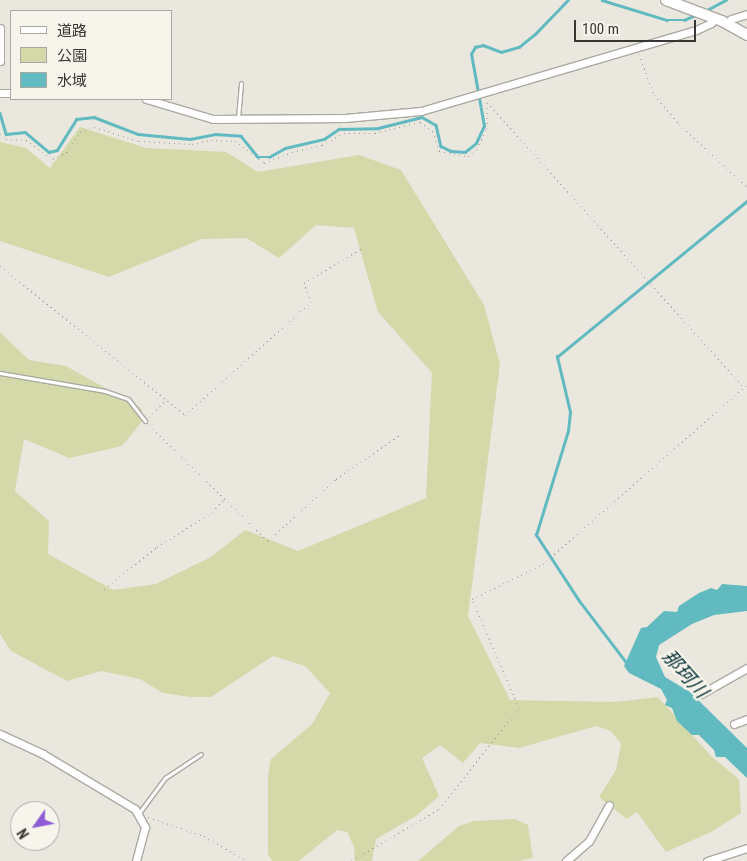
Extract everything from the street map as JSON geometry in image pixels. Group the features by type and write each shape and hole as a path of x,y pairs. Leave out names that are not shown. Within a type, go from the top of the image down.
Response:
{"main road":[{"path":"666,0 689,7 714,18 747,36"}],"street":[{"path":"727,24 731,19 747,14"},
{"path":"149,100 213,119 345,118 421,111 636,46 696,30 712,23 714,18"},
{"path":"0,28 0,61"},
{"path":"701,694 747,668"},
{"path":"734,724 747,719"},
{"path":"0,734 43,754 119,798 140,816 145,827 136,861"},
{"path":"566,861 589,842 609,805"},
{"path":"707,861 747,848"}],"lane":[{"path":"238,119 241,83"},
{"path":"0,373 105,391 128,399 145,421"},
{"path":"140,816 165,778 201,754"}],"path":[{"path":"636,46 654,95 679,124 747,187"},
{"path":"0,134 6,139 26,140 53,159 68,152 80,132 94,127 133,140 192,144 211,140 235,141 264,163 292,152 316,147 344,133 375,134 420,122 433,131 439,152 468,156 477,149 487,128 486,101 744,388"},
{"path":"0,266 168,398 185,415 310,302 304,283 364,247"},
{"path":"351,861 438,809 519,708 472,599 543,564 747,386"},
{"path":"168,398 145,421 268,541 336,479 401,434"},
{"path":"104,589 157,547 212,512 224,498"},
{"path":"140,816 155,818 204,836 247,861"}],"green space":[{"path":"80,127 146,148 226,152 258,172 359,155 401,170 484,305 500,364 468,616 510,700 615,702 658,697 712,757 739,779 741,813 713,831 666,852 637,812 627,819 599,797 616,770 621,744 611,731 596,726 519,748 480,743 463,763 440,745 422,758 439,796 416,816 376,839 372,861 355,861 354,847 347,832 337,830 299,861 272,861 268,854 268,775 271,759 312,724 330,693 305,666 273,656 211,697 190,697 163,693 140,679 101,671 67,681 11,651 0,634 0,332 29,360 66,366 141,408 144,419 122,446 69,458 24,439 15,491 49,521 48,554 113,590 156,584 211,557 245,530 298,551 426,498 432,373 378,312 354,228 316,225 279,258 246,238 202,239 109,277 0,241 0,142 26,148 50,168"},
{"path":"515,819 528,825 533,858 519,861 418,861 459,826 474,821"}],"water":[{"path":"722,584 747,586 747,611 714,615 692,624 659,645 656,657 665,677 690,692 747,748 747,778 725,757 716,757 714,750 699,735 692,735 677,721 672,708 665,705 667,700 661,689 629,673 624,666 641,628 647,627 664,611 677,612 679,606 699,593 711,588 717,590"}],"waterway":[{"path":"0,113 6,134 25,132 49,152 57,150 76,119 94,117 138,134 190,139 215,134 241,136 258,157 269,157 285,148 324,139 339,129 378,128 422,117 436,125 441,146 451,151 465,152 476,143 484,126 471,54 475,47 483,45 501,52 519,47 535,34 568,0"},
{"path":"602,0 667,20 684,20 696,15"},
{"path":"705,11 726,0"},
{"path":"627,664 579,601 536,535 568,431 570,412 557,357 747,201"}],"water label":[{"name":"那珂川","path":"685,674"}]}
